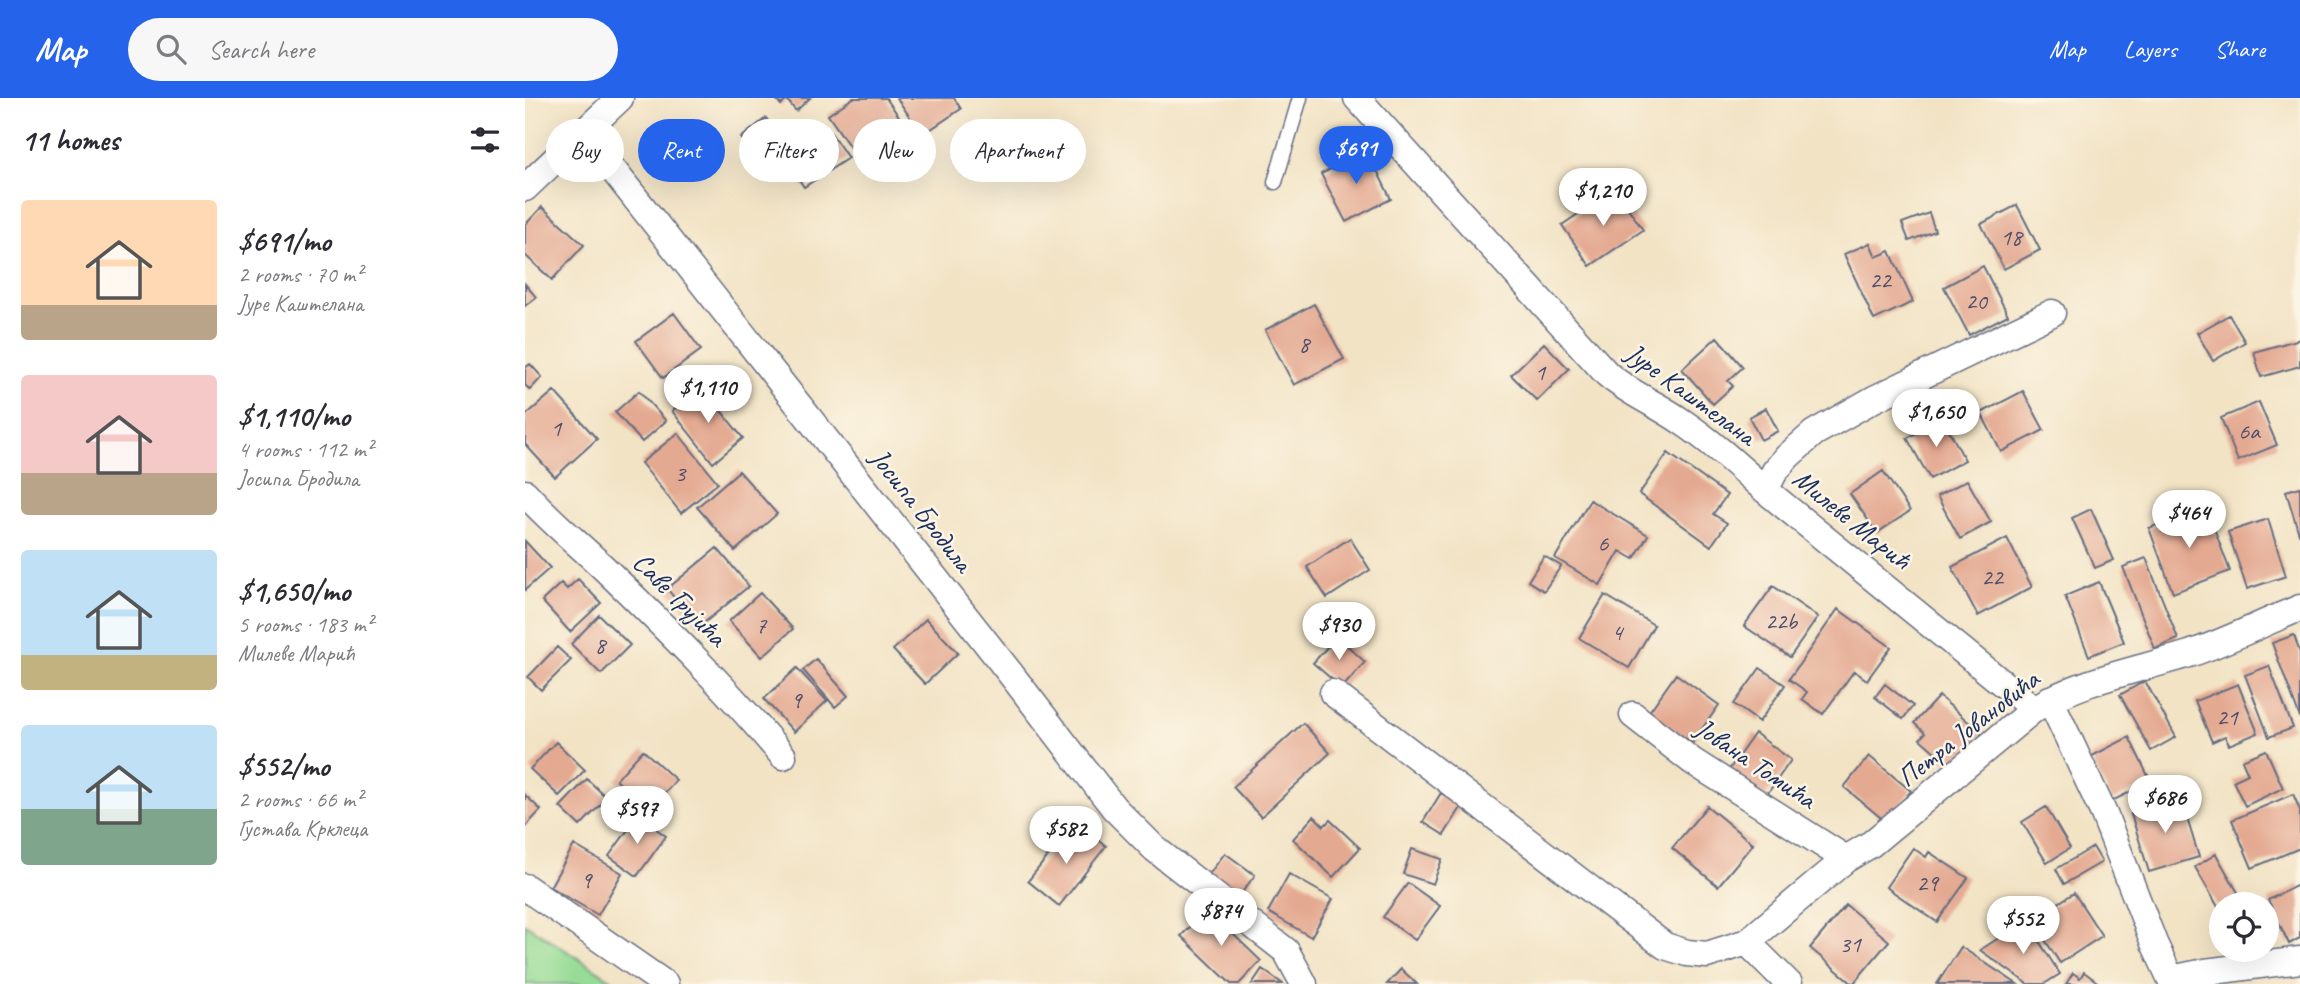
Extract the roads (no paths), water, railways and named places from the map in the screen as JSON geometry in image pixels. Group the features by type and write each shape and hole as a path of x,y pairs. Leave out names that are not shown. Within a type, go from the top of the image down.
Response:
{"street":[{"path":"598,119 620,98"},
{"name":"Јуре Каштелана","path":"1357,98 1607,374 1624,389 1679,419 1717,447 1765,489"},
{"path":"525,188 546,168"},
{"name":"Јосипа Бродила","path":"622,182 1114,808 1154,849 1286,951 1304,984"},
{"name":"Милеве Марић","path":"2042,704 1765,489 1788,456 1814,433 1874,399 2052,313"},
{"name":"Саве Грујића","path":"525,493 551,522 604,569 737,701 783,756"},
{"name":"Петра Јовановића","path":"1747,942 1846,859 1881,836 2042,704 2083,683 2188,654 2300,608"},
{"path":"1332,693 1665,946 1687,953 1707,955 1747,942 1789,984"},
{"path":"2042,704 2104,814 2154,943 2172,981 2237,967 2300,960"},
{"name":"Јована Томића","path":"1633,715 1692,761 1846,859"},
{"path":"525,887 665,984"}],"lane":[{"path":"1275,182 1300,98"}]}
